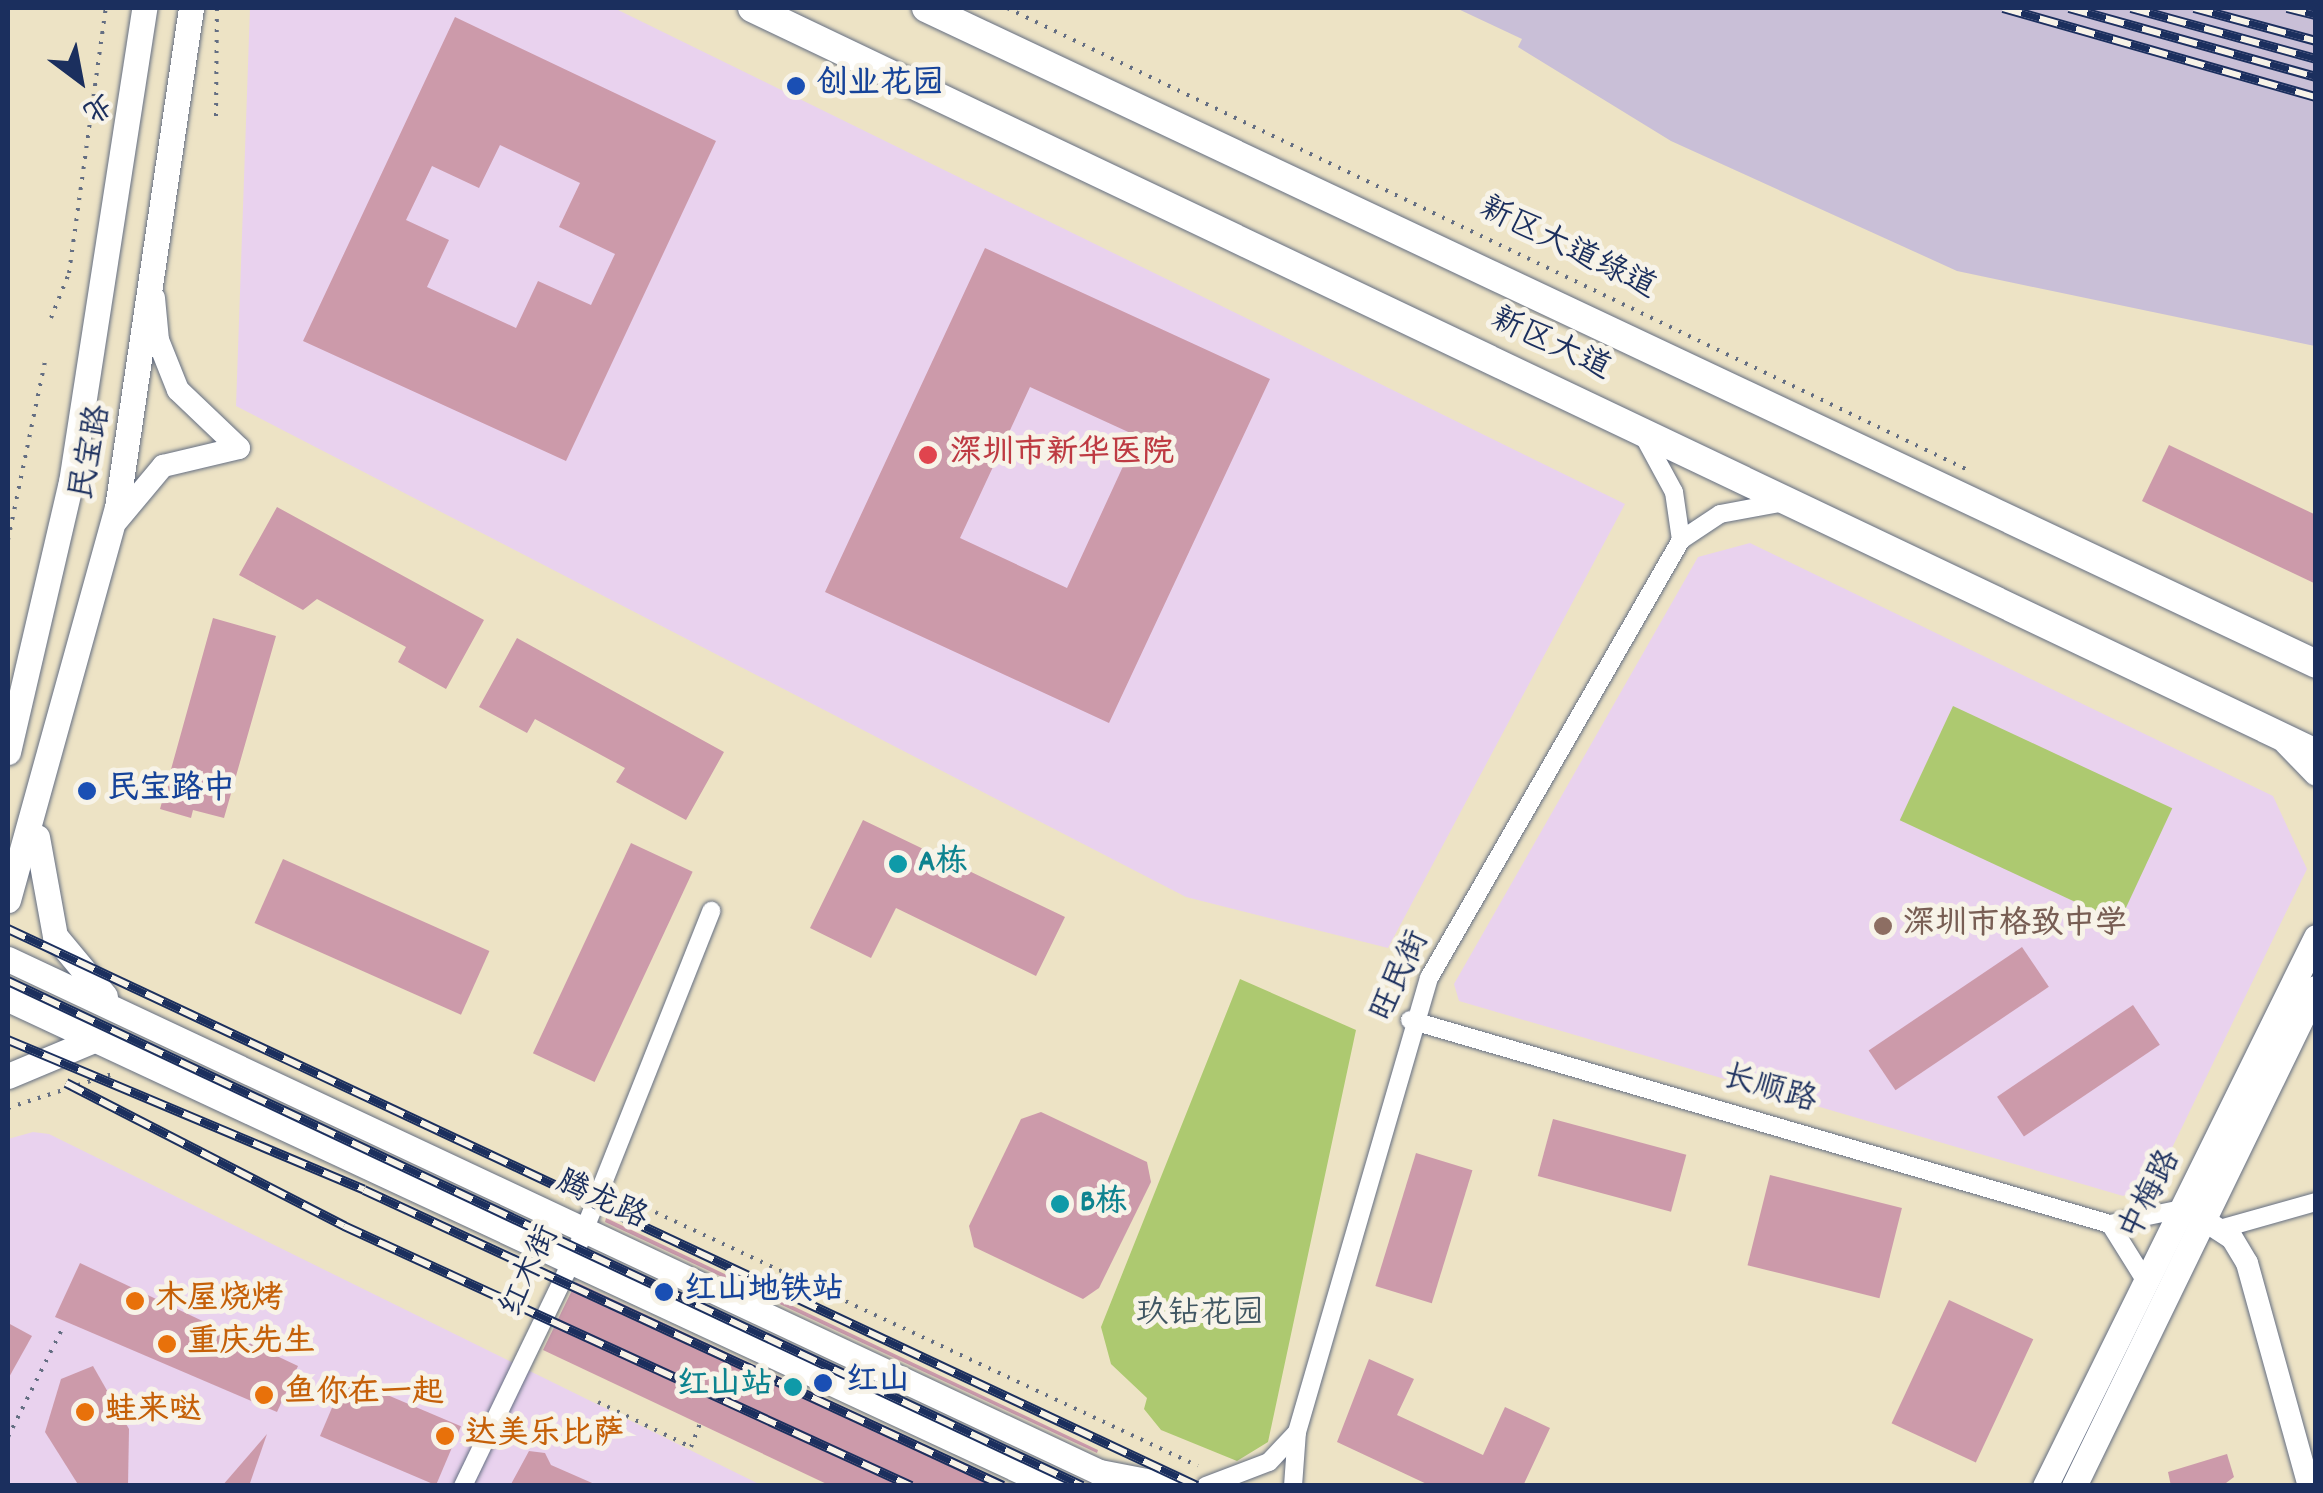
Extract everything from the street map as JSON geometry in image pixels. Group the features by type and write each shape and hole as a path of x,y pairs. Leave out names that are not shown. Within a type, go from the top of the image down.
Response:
{"main road":[{"name":"民宝路","path":"8,752 71,482 144,8"},
{"name":"民宝路","path":"8,900 39,808 110,534 154,287 190,8"},
{"name":"新区大道","path":"752,8 1636,425 2316,753"},
{"name":"新区大道","path":"926,8 2316,664"},
{"path":"2271,730 2316,773"},
{"path":"39,808 38,875 55,936 133,1018"},
{"name":"中梅路","path":"2045,1486 2145,1280 2202,1219 2316,936"},
{"name":"腾龙路","path":"8,959 1099,1472 1172,1486"},
{"name":"中梅路","path":"2074,1486 2316,988"},
{"name":"腾龙路","path":"8,999 1053,1486"},
{"path":"8,1076 96,1039"}],"street":[{"path":"110,534 133,492 162,466 239,448 178,390 158,340 154,287"},
{"path":"1636,425 1670,480 1681,540 1720,514 1794,501"},
{"name":"旺民街","path":"1293,1486 1297,1432 1410,1020 1681,540"},
{"name":"红木街","path":"463,1486 572,1260 711,912"},
{"name":"长顺路","path":"1410,1020 2110,1224"},
{"path":"2145,1280 2110,1224 2202,1219 2316,1202"},
{"path":"2202,1219 2247,1263 2308,1486"},
{"path":"1209,1479 1270,1462 1297,1432"}],"path":[{"path":"51,318 69,273 106,8"},
{"path":"216,116 218,8"},
{"name":"新区大道绿道","path":"1008,8 1980,476"},
{"path":"8,540 46,362"},
{"path":"8,1108 31,1098"},
{"path":"627,1199 1209,1479"},
{"path":"8,1437 62,1331"},
{"path":"598,1402 691,1447 700,1424"}],"shaded area":[{"name":"深圳市新华医院","path":"250,8 614,8 1625,504 1388,948 1186,897 236,406"},
{"path":"1456,8 2315,8 2315,346 1957,271 1671,141 1518,47 1522,39"},
{"name":"深圳市格致中学","path":"1750,543 2273,796 2307,869 2156,1181 2123,1196 1459,1001 1454,984 1698,557"},
{"path":"33,1132 49,1134 761,1485 8,1485 8,1139"}],"green space":[{"path":"1953,706 2172,808 2119,922 1900,820"},
{"name":"玖钻花园","path":"1240,979 1356,1030 1268,1442 1237,1461 1161,1430 1144,1409 1147,1398 1111,1364 1101,1327"}],"building":[{"path":"455,17 716,141 566,461 303,341","holes":["500,145 580,183 559,227 615,254 591,305 538,281 516,328 427,287 449,240 406,220 432,166 479,188"]},
{"path":"985,248 1270,379 1109,723 825,592","holes":["1030,387 1137,436 1067,588 960,538"]},
{"path":"2169,445 2316,515 2316,584 2142,501"},
{"path":"277,507 484,620 446,689 398,662 406,647 317,599 303,610 239,575"},
{"path":"213,618 276,636 224,818 193,810 191,818 160,809"},
{"path":"517,638 724,752 686,820 616,782 625,768 535,719 527,733 479,707"},
{"name":"A栋","path":"863,820 1065,917 1036,976 896,908 871,958 810,928"},
{"path":"631,843 693,872 595,1082 533,1053"},
{"path":"283,859 489,951 461,1015 255,923"},
{"path":"2022,947 2049,987 1895,1090 1869,1050"},
{"path":"2133,1005 2160,1045 2024,1137 1997,1097"},
{"name":"B栋","path":"1041,1112 1147,1162 1151,1182 1099,1288 1083,1299 974,1247 969,1226 1021,1119"},
{"path":"1553,1119 1686,1155 1671,1212 1538,1176"},
{"path":"1416,1153 1472,1170 1432,1303 1375,1286"},
{"path":"1770,1175 1902,1208 1879,1298 1748,1265"},
{"path":"606,1218 1098,1450 1097,1453 605,1222"},
{"path":"591,1251 992,1440 590,1252"},
{"path":"80,1263 298,1366 277,1412 55,1317"},
{"path":"576,1282 1013,1486 831,1486 543,1350"},
{"path":"1949,1300 2033,1339 1976,1463 1892,1423"},
{"path":"8,1323 32,1336 8,1379"},
{"path":"1369,1359 1414,1379 1397,1415 1483,1455 1505,1407 1550,1428 1523,1486 1431,1486 1337,1442"},
{"path":"93,1366 129,1429 128,1486 79,1486 45,1432 61,1379"},
{"path":"345,1377 461,1426 436,1485 320,1436"},
{"path":"267,1434 249,1486 222,1486"},
{"path":"529,1451 545,1453 551,1465 599,1486 510,1486"},
{"path":"2227,1454 2234,1477 2222,1486 2171,1486 2168,1472"}],"railway":[{"path":"2003,8 2316,97"},
{"path":"2069,8 2316,77"},
{"path":"2131,8 2316,59"},
{"path":"2194,8 2316,41"},
{"path":"2287,8 2316,15"},
{"path":"8,929 1197,1486"},
{"path":"8,981 1082,1486"},
{"path":"8,1040 364,1190 1003,1486"},
{"path":"66,1083 344,1226 911,1486"}],"place":[{"name":"创业花园","path":"796,86"},
{"name":"深圳市新华医院","path":"928,455"},
{"name":"民宝路中","path":"87,791"},
{"name":"A栋","path":"898,864"},
{"name":"深圳市格致中学","path":"1883,926"},
{"name":"B栋","path":"1060,1204"},
{"name":"红山地铁站","path":"664,1292"},
{"name":"木屋烧烤","path":"135,1301"},
{"name":"重庆先生","path":"167,1344"},
{"name":"红山","path":"823,1383"},
{"name":"红山站","path":"793,1387"},
{"name":"鱼你在一起","path":"264,1395"},
{"name":"蛙来哒","path":"85,1412"},
{"name":"达美乐比萨","path":"445,1436"}]}
